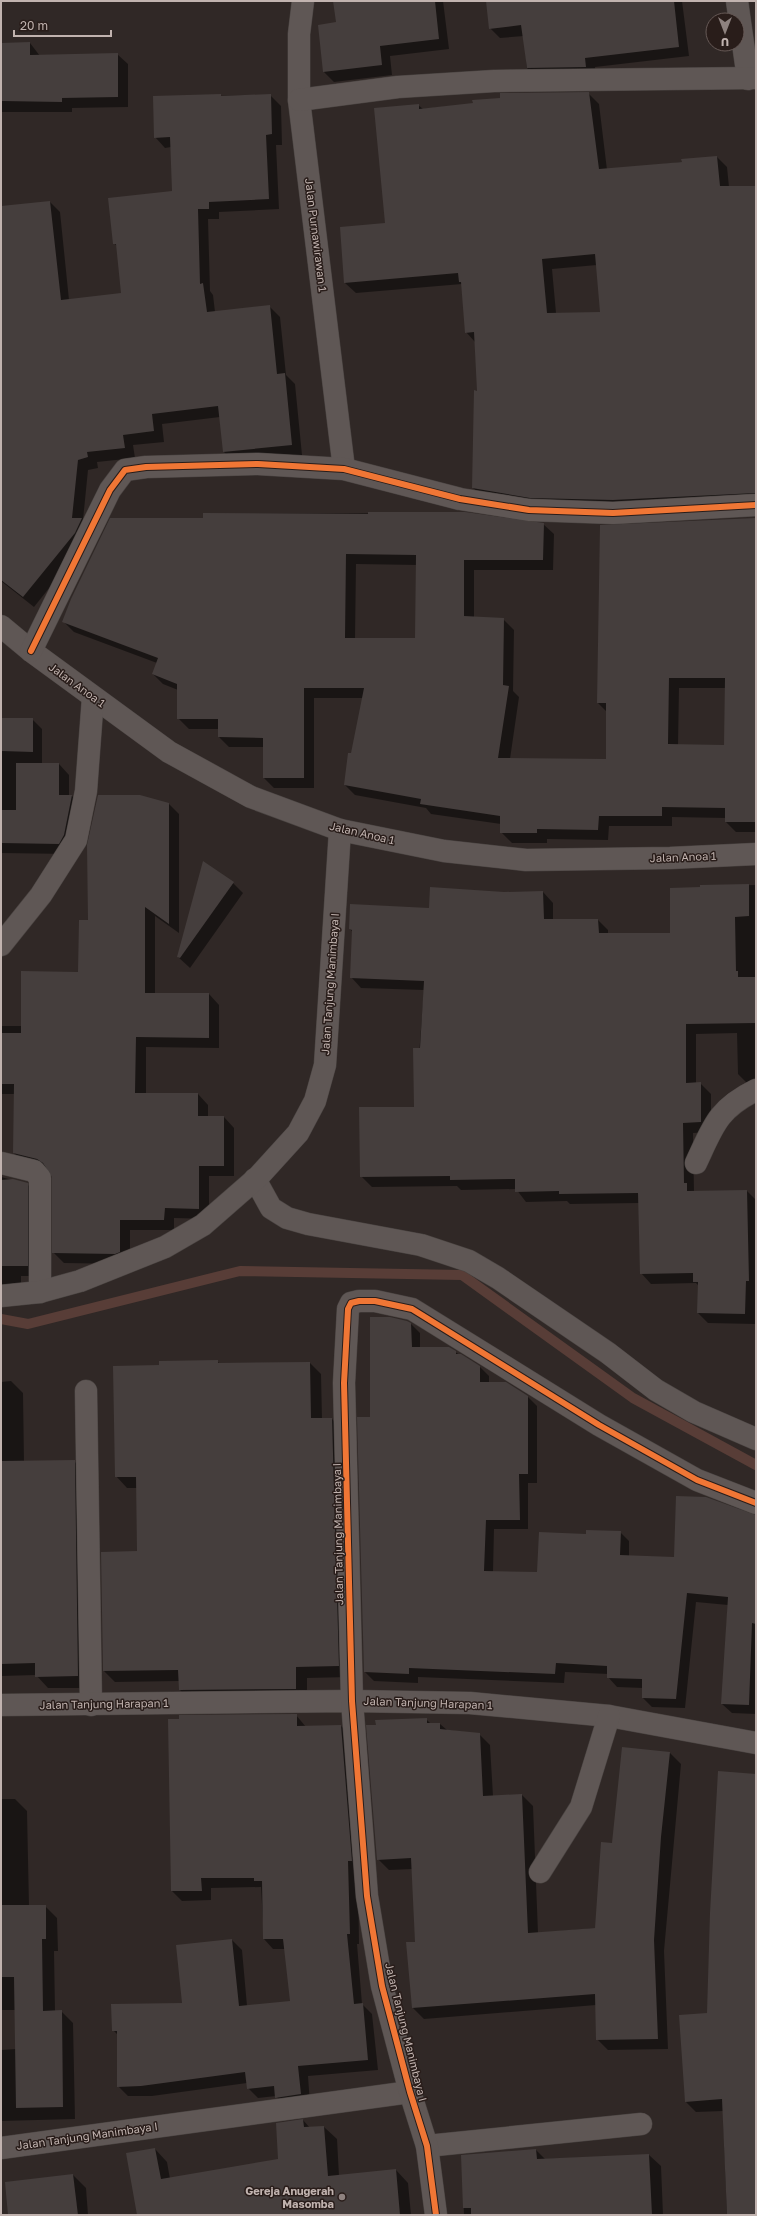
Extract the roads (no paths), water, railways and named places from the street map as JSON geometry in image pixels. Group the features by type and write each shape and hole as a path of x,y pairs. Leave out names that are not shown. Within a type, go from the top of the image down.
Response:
{"street":[{"name":"Jalan Purnawirawan 1","path":"303,1 299,34 299,100 344,469"},
{"path":"299,100 398,86 494,81 752,79 737,1"},
{"path":"31,651 110,490 125,470 146,467 258,464 344,469 460,499 529,510 613,513 756,506"},
{"name":"Jalan Anoa 1","path":"1,626 31,651 169,752 251,797 340,830 444,851 526,860 670,858 756,854"},
{"path":"1,945 41,895 76,840 86,791 93,697"},
{"name":"Jalan Tanjung Manimbaya I","path":"1,1296 40,1292 80,1281 165,1247 203,1225 255,1179 298,1133 315,1101 325,1065 340,830"},
{"path":"696,1163 717,1119 732,1104 756,1090"},
{"path":"1,1163 34,1171 40,1178 40,1292"},
{"path":"255,1179 271,1208 288,1218 308,1224 421,1245 469,1261 498,1278 608,1354 656,1390 694,1412 756,1439"},
{"name":"Jalan Tanjung Manimbaya I","path":"436,2215 427,2146 410,2092 382,1986 367,1896 352,1701 344,1383 346,1316 351,1303 358,1301 375,1301 412,1309 599,1425 697,1480 756,1503"},
{"path":"86,1391 91,1705"},
{"name":"Jalan Tanjung Harapan 1","path":"1,1705 352,1701 470,1703 609,1716 756,1743"},
{"path":"540,1872 582,1807 609,1716"},
{"name":"Jalan Tanjung Manimbaya I","path":"1,2148 410,2092"},
{"path":"427,2146 641,2124"}],"waterway":[{"path":"1,1319 28,1324 240,1271 462,1275 633,1398 756,1465"}],"place":[{"name":"Gereja Anugerah Masomba","path":"342,2197"}]}
